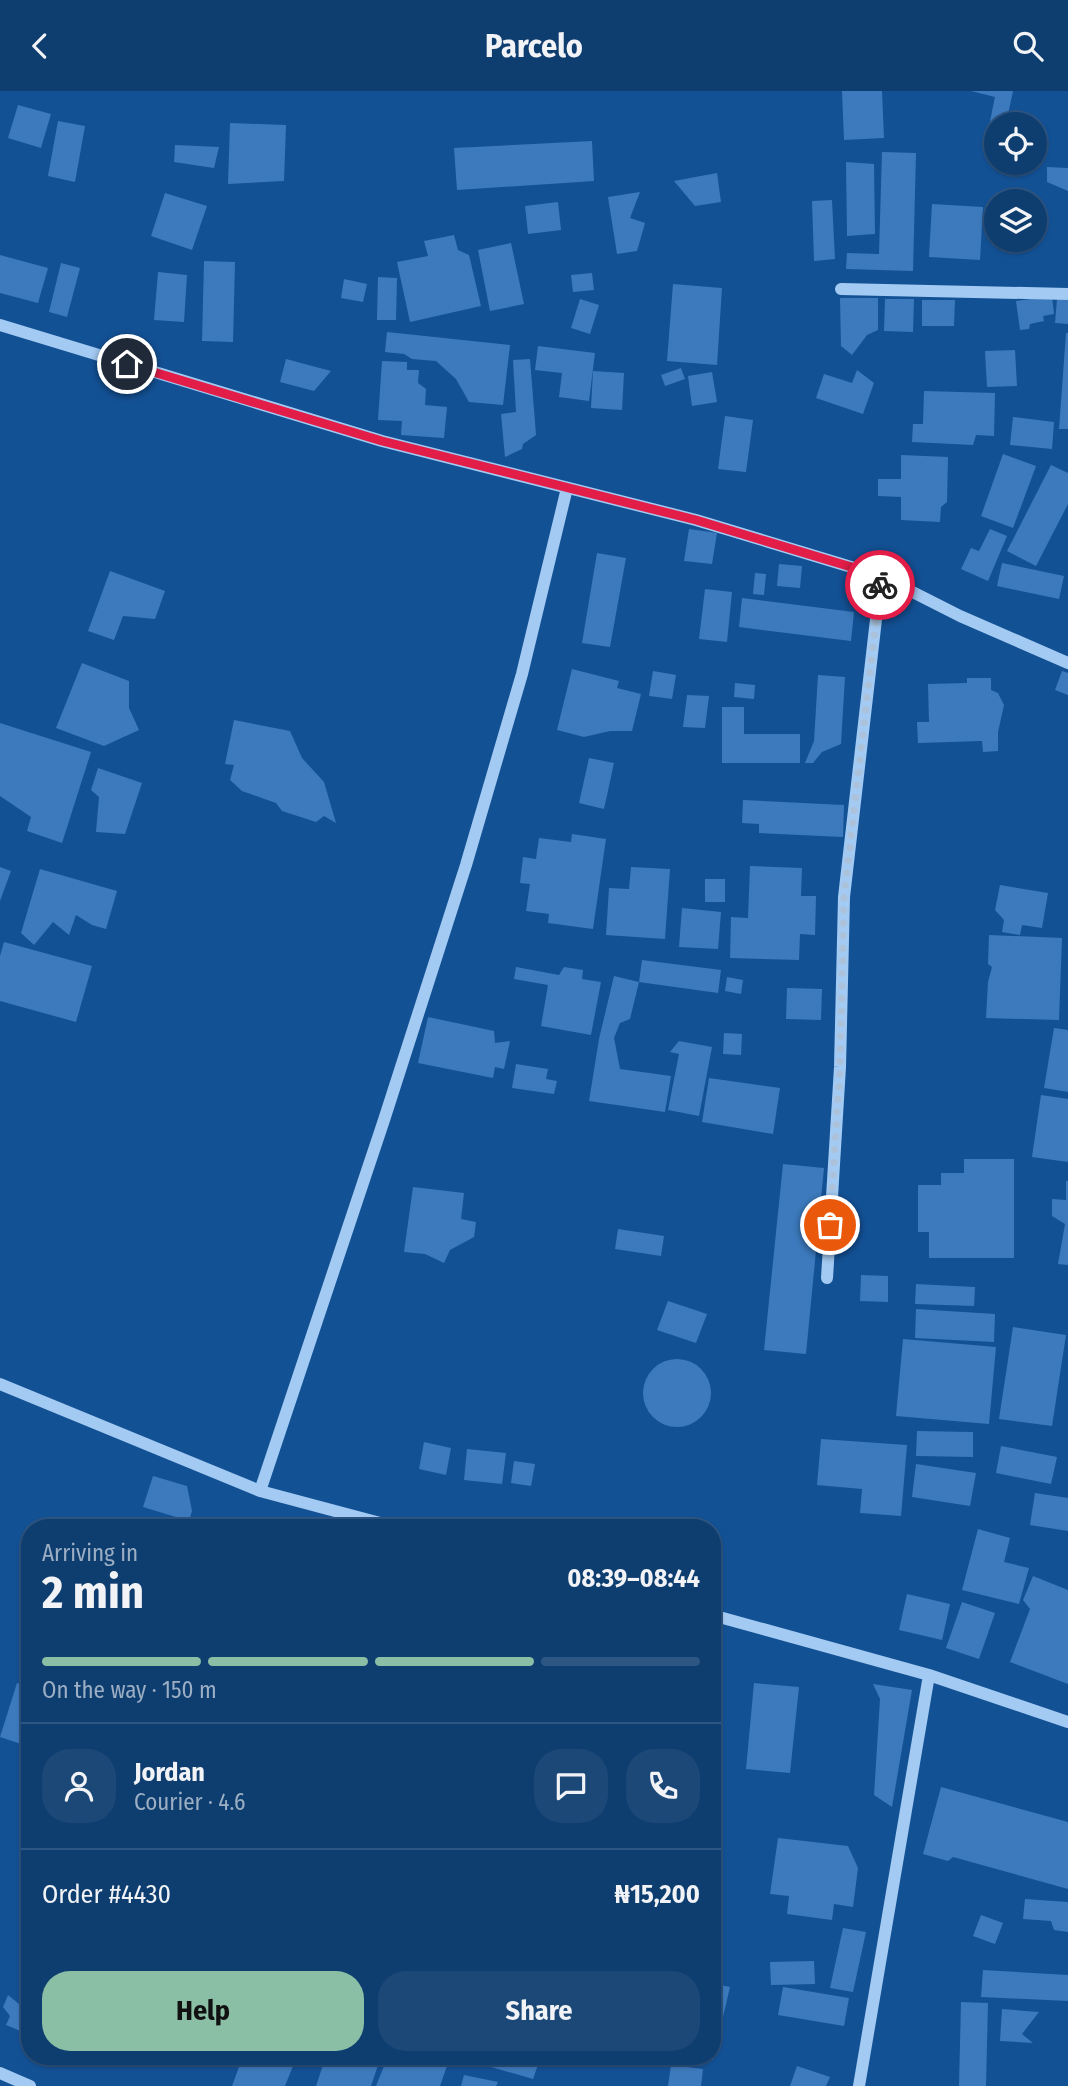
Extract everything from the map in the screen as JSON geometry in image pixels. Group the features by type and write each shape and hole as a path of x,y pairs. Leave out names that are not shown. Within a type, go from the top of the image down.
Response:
{"street":[{"path":"841,289 1068,294"},
{"path":"0,325 382,441 696,520 881,576 960,616 1068,663"},
{"path":"260,1491 466,865 522,674 567,488"},
{"path":"827,1278 840,1067 844,897 881,576"},
{"path":"0,1384 260,1491 369,1519"},
{"path":"350,1519 352,1514"},
{"path":"721,1617 929,1675 1068,1722"},
{"path":"859,2086 929,1675"},
{"path":"0,2073 30,2086"}],"building":[{"path":"842,91 882,91 884,138 844,140"},
{"path":"971,91 1013,91 1009,112 992,112 995,97"},
{"path":"18,105 51,114 41,148 8,138"},
{"path":"58,121 85,126 75,182 48,176"},
{"path":"230,123 286,125 284,181 228,184"},
{"path":"592,141 594,181 457,190 454,148"},
{"path":"175,145 219,147 214,168 174,162"},
{"path":"882,152 916,153 913,271 846,269 847,253 879,254"},
{"path":"846,162 874,164 875,234 847,236"},
{"path":"1047,167 1068,168 1068,191 1047,182"},
{"path":"717,173 721,202 695,206 674,181"},
{"path":"640,192 630,218 645,223 637,251 617,254 608,197"},
{"path":"165,193 207,206 192,250 151,236"},
{"path":"832,200 835,259 814,261 812,201"},
{"path":"558,202 561,230 528,234 525,206"},
{"path":"932,204 983,207 980,260 929,257"},
{"path":"454,235 458,250 469,255 481,306 410,322 397,262 428,256 424,241"},
{"path":"511,243 524,304 490,311 478,250"},
{"path":"0,255 48,268 38,303 0,293"},
{"path":"204,261 235,262 233,342 202,341"},
{"path":"61,263 80,268 67,317 49,312"},
{"path":"158,272 187,275 184,322 154,320"},
{"path":"592,273 594,290 573,292 571,275"},
{"path":"378,277 397,278 396,320 377,320"},
{"path":"344,279 367,284 363,302 341,298"},
{"path":"673,284 722,288 717,365 667,361"},
{"path":"1052,296 1054,314 1043,316 1044,321 1030,324 1029,329 1020,330 1016,301"},
{"path":"840,298 878,298 878,330 867,335 852,355 841,346"},
{"path":"580,299 599,305 590,334 571,328"},
{"path":"885,299 914,299 913,332 884,331"},
{"path":"1057,299 1068,300 1068,324 1055,323"},
{"path":"922,300 955,300 954,326 922,326"},
{"path":"387,332 510,345 503,405 469,402 456,379 436,361 412,359 404,354 385,352"},
{"path":"1066,333 1068,429 1059,429"},
{"path":"538,346 595,353 589,401 559,397 562,373 535,370"},
{"path":"1015,350 1017,386 987,387 985,351"},
{"path":"286,359 331,371 314,391 280,382"},
{"path":"530,359 536,435 523,444 522,449 505,457 501,414 516,412 513,360"},
{"path":"382,361 407,362 407,370 419,370 418,383 426,389 425,405 447,407 444,438 401,435 402,421 378,420"},
{"path":"681,368 685,379 665,386 661,375"},
{"path":"857,370 874,383 863,414 816,398 824,374 852,383"},
{"path":"593,371 624,373 622,410 591,408"},
{"path":"712,372 717,402 692,406 688,376"},
{"path":"924,391 995,393 994,436 976,435 973,445 912,442 913,424 923,424"},
{"path":"725,416 753,420 746,472 718,469"},
{"path":"1013,417 1054,422 1052,449 1010,445"},
{"path":"1003,454 1036,466 1013,528 981,516"},
{"path":"901,455 948,457 947,502 941,507 940,522 901,520 901,497 878,496 878,479 901,479"},
{"path":"1051,465 1068,473 1068,504 1036,566 1007,551"},
{"path":"689,529 717,533 712,564 684,561"},
{"path":"990,529 1007,536 988,581 961,569 971,548 979,551"},
{"path":"597,553 626,558 610,647 582,643"},
{"path":"1002,563 1064,576 1059,599 997,586"},
{"path":"779,564 802,566 800,588 777,586"},
{"path":"110,571 165,591 155,619 123,616 114,640 88,631"},
{"path":"755,573 766,574 764,595 753,594"},
{"path":"705,589 732,592 727,642 699,639"},
{"path":"742,598 854,612 851,641 739,627"},
{"path":"82,663 129,681 129,708 139,730 104,746 56,728"},
{"path":"572,669 619,681 617,688 641,694 632,731 610,731 584,737 557,730"},
{"path":"653,671 676,675 672,699 649,696"},
{"path":"1062,671 1068,673 1068,695 1055,690"},
{"path":"818,675 845,677 841,744 822,752 813,763 805,763 814,741"},
{"path":"967,678 991,678 991,690 998,693 1004,705 998,732 998,751 983,752 982,741 918,743 917,722 929,722 928,684 967,683"},
{"path":"735,683 755,685 754,699 734,697"},
{"path":"687,695 709,696 705,728 683,727"},
{"path":"722,707 744,707 744,734 800,734 800,763 722,763"},
{"path":"234,720 290,731 302,758 324,782 336,823 324,816 316,822 282,811 276,803 242,791 230,780 234,765 225,764"},
{"path":"0,723 91,752 62,843 27,831 31,817 0,796"},
{"path":"589,758 614,763 604,809 579,803"},
{"path":"98,768 142,783 125,834 96,832 99,797 91,790"},
{"path":"743,800 844,805 843,837 759,833 759,824 742,823"},
{"path":"572,834 606,839 593,929 548,923 549,914 526,911 530,884 520,883 523,857 536,859 539,838 571,842"},
{"path":"750,866 802,868 801,896 816,896 815,935 800,934 799,960 730,958 731,917 748,918"},
{"path":"0,867 11,871 0,901"},
{"path":"631,867 670,869 665,939 606,935 609,888 629,889"},
{"path":"40,869 117,891 106,929 92,925 76,915 69,935 53,922 34,945 21,933"},
{"path":"705,879 725,879 725,902 705,902"},
{"path":"1000,885 1048,893 1042,928 1022,925 1020,935 1002,932 1004,920 995,910"},
{"path":"682,908 721,912 718,949 679,947"},
{"path":"989,935 1062,938 1059,1020 986,1018 988,982 992,967 988,964"},
{"path":"4,942 92,966 76,1022 0,1001 0,956"},
{"path":"642,960 721,970 718,993 639,982"},
{"path":"516,967 559,975 564,967 583,970 582,979 601,982 591,1035 541,1026 548,985 514,979"},
{"path":"614,976 639,982 630,1019 620,1023 614,1038 620,1069 671,1076 665,1112 589,1101 599,1039"},
{"path":"727,977 743,980 741,994 725,991"},
{"path":"787,988 822,989 821,1020 786,1019"},
{"path":"428,1017 494,1031 495,1043 510,1041 504,1069 495,1067 493,1078 418,1063"},
{"path":"1054,1028 1068,1030 1068,1092 1044,1088"},
{"path":"724,1033 742,1034 741,1055 723,1054"},
{"path":"679,1041 712,1047 699,1116 668,1110 679,1054 670,1052"},
{"path":"516,1064 548,1069 546,1079 557,1081 554,1094 512,1088"},
{"path":"709,1078 780,1088 773,1134 702,1122"},
{"path":"1041,1095 1068,1099 1068,1162 1032,1157"},
{"path":"964,1159 1014,1159 1014,1258 929,1258 929,1232 918,1232 918,1185 941,1185 941,1173 964,1173"},
{"path":"783,1164 824,1168 806,1354 764,1350"},
{"path":"1066,1181 1068,1265 1058,1264 1065,1224 1052,1216 1052,1199 1066,1200"},
{"path":"413,1187 464,1193 461,1219 476,1222 474,1237 450,1250 444,1263 425,1254 404,1252"},
{"path":"618,1229 664,1236 661,1256 615,1249"},
{"path":"861,1275 888,1276 888,1302 860,1301"},
{"path":"916,1284 975,1287 974,1306 915,1304"},
{"path":"668,1301 707,1314 696,1343 657,1330"},
{"path":"916,1309 995,1314 994,1342 915,1338"},
{"path":"1013,1327 1066,1335 1052,1426 999,1419"},
{"path":"903,1339 996,1347 989,1424 896,1416"},
{"path":"677,1359 690,1361 701,1369 709,1380 709,1406 701,1417 690,1425 677,1427 664,1425 653,1417 645,1406 643,1393 645,1380 653,1369 664,1361"},
{"path":"917,1431 973,1432 973,1457 916,1456"},
{"path":"821,1439 907,1445 901,1516 860,1513 862,1489 817,1485"},
{"path":"424,1442 451,1448 446,1475 419,1469"},
{"path":"1001,1446 1057,1457 1051,1484 996,1473"},
{"path":"467,1449 506,1453 502,1484 464,1480"},
{"path":"514,1461 535,1464 531,1486 511,1483"},
{"path":"916,1464 976,1473 970,1506 912,1497"},
{"path":"153,1476 187,1486 192,1511 190,1519 182,1519 143,1507"},
{"path":"1035,1493 1068,1498 1068,1531 1030,1525"},
{"path":"978,1529 1010,1538 1004,1562 1029,1568 1019,1604 962,1590"},
{"path":"1033,1576 1068,1590 1068,1684 1010,1662 1030,1609 1023,1600"},
{"path":"907,1594 950,1604 942,1640 899,1630"},
{"path":"962,1602 995,1613 979,1659 946,1648"},
{"path":"17,1683 21,1684 21,1744 0,1737"},
{"path":"754,1683 799,1687 790,1773 746,1769"},
{"path":"873,1684 912,1690 892,1807 874,1795 880,1699"},
{"path":"941,1787 1068,1822 1068,1889 953,1857 948,1861 923,1854"},
{"path":"778,1838 848,1846 858,1868 853,1907 834,1904 832,1920 787,1914 789,1896 770,1894"},
{"path":"1025,1899 1068,1902 1068,1932 1054,1930 1051,1921 1023,1919"},
{"path":"981,1915 1003,1923 995,1944 973,1936"},
{"path":"843,1928 866,1932 853,1992 830,1988"},
{"path":"814,1961 815,1984 771,1985 770,1962"},
{"path":"983,1970 1068,1975 1068,2001 981,1997"},
{"path":"721,1985 730,1987 721,2026"},
{"path":"783,1987 849,1998 844,2026 778,2015"},
{"path":"8,1995 19,2004 21,1998 21,2031 6,2025 10,2016 3,2007"},
{"path":"961,2002 988,2003 986,2086 959,2086"},
{"path":"1002,2009 1039,2012 1022,2034 1033,2043 1000,2041"},
{"path":"240,2065 293,2065 285,2086 232,2086"},
{"path":"323,2065 378,2065 371,2086 316,2086"},
{"path":"384,2065 447,2066 440,2086 376,2086"},
{"path":"492,2065 538,2065 533,2079 491,2067"},
{"path":"671,2065 703,2069 701,2086 668,2086"},
{"path":"797,2066 830,2077 826,2086 790,2086"},
{"path":"464,2075 498,2082 496,2086 461,2086"}],"way so far":[{"path":"830,1225 840,1067 844,897 880,585"}],"route":[{"path":"127,364 382,441 696,520 881,576 880,585"}]}
